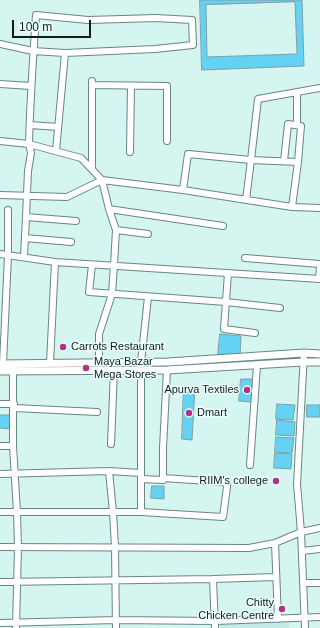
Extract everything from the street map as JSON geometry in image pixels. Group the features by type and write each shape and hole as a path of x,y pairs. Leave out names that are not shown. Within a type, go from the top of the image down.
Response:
{"street":[{"path":"0,44 33,51 65,53 155,49 193,45 192,20 156,18 88,20 36,15 33,51 31,86 29,144 31,152 26,197 24,257"},
{"path":"56,151 65,53"},
{"path":"92,168 92,83 131,86 167,86 167,140"},
{"path":"0,84 31,86"},
{"path":"130,152 131,86"},
{"path":"246,200 258,99 320,88"},
{"path":"292,207 301,126 298,125 297,93"},
{"path":"284,161 288,124 298,125"},
{"path":"30,125 58,127"},
{"path":"0,141 29,144 81,158 102,180 116,230 112,294 99,334 99,362"},
{"path":"183,190 188,154 251,160 298,162"},
{"path":"0,195 26,197 67,197 102,180 183,190 292,207 320,208"},
{"path":"109,209 223,226"},
{"path":"8,210 8,255 1,366 114,370 168,362 304,353 320,354"},
{"path":"26,218 76,221"},
{"path":"116,230 148,234"},
{"path":"25,238 71,242"},
{"path":"0,254 55,262 92,265 114,265 319,279 320,265 245,258"},
{"path":"50,363 55,262"},
{"path":"92,265 89,292 226,302 280,308"},
{"path":"228,273 224,329 255,333"},
{"path":"141,512 141,366 148,297"},
{"path":"304,353 298,484 305,628"},
{"path":"13,367 50,363 99,362 167,370 256,364 320,362"},
{"path":"250,465 256,364"},
{"path":"13,367 13,446 18,547 16,626"},
{"path":"111,444 114,370"},
{"path":"163,478 167,370"},
{"path":"0,404 97,412"},
{"path":"0,446 13,446"},
{"path":"109,471 115,548 116,628"},
{"path":"0,474 109,471 163,480 163,478 223,482 228,487 224,517 141,512 0,512"},
{"path":"0,547 249,548 275,543 301,532 320,528"},
{"path":"275,543 278,619"},
{"path":"302,551 320,549"},
{"path":"0,582 276,577"},
{"path":"213,579 215,628"},
{"path":"303,583 320,583"},
{"path":"0,623 16,626 116,620 215,621 320,617"}],"shaded area":[{"path":"289,622 289,628 221,628 221,624"}],"building":[{"path":"200,0 302,0 304,66 202,70","holes":["295,2 297,54 207,57 206,5"]},
{"path":"220,334 241,336 240,356 218,355"},
{"name":"Apurva Textiles","path":"241,379 254,379 253,402 239,401"},
{"name":"Dmart","path":"184,386 195,387 192,440 182,439"},
{"path":"277,404 295,405 293,420 276,419"},
{"path":"307,405 320,405 320,417 307,417"},
{"path":"0,415 11,415 10,429 0,428"},
{"path":"277,420 295,422 294,436 276,435"},
{"path":"276,437 294,438 292,453 275,452"},
{"path":"275,453 292,454 291,469 274,468"},
{"path":"152,486 164,486 164,499 151,498"}],"place":[{"name":"Carrots Restaurant","path":"63,347"},
{"name":"Maya Bazar Mega Stores","path":"86,368"},
{"name":"Apurva Textiles","path":"247,390"},
{"name":"Dmart","path":"189,413"},
{"name":"RIIM's college","path":"276,481"},
{"name":"Chitty Chicken Centre","path":"282,609"}]}
